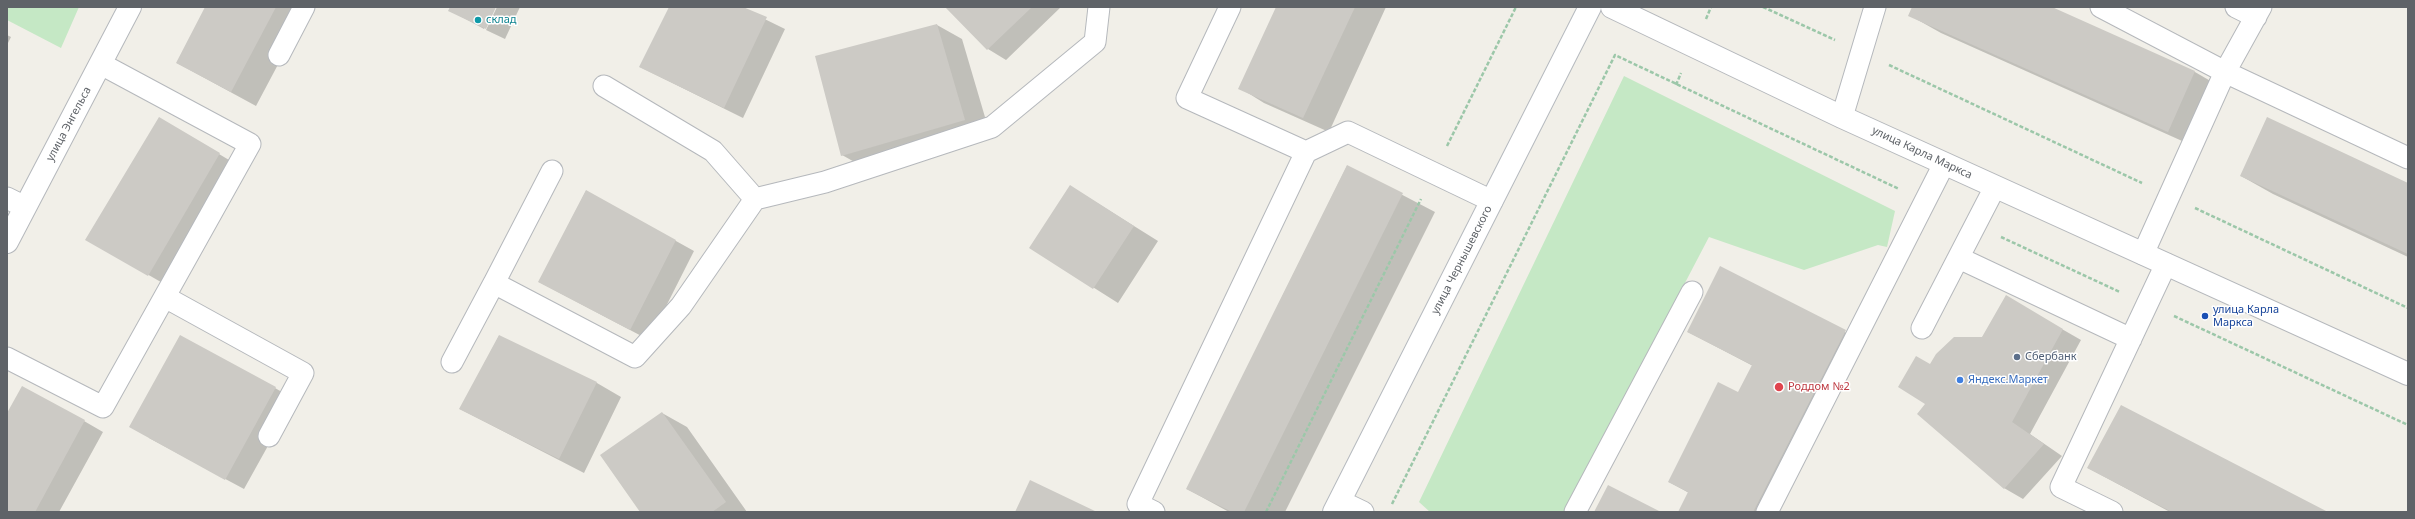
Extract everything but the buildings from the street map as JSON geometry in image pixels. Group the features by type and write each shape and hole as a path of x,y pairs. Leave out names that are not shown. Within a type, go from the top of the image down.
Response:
{"street":[{"name":"улица Энгельса","path":"7,242 16,203 101,64 130,7"},
{"name":"улица Чернышевского","path":"1337,506 1590,7"},
{"name":"улица Карла Маркса","path":"1612,7 1842,117 2408,374"}],"lane":[{"path":"279,55 304,7"},
{"path":"494,283 635,357 681,306 755,199 825,182 992,127 1095,42 1098,7"},
{"path":"1230,7 1186,98 1306,152"},
{"path":"1842,117 1875,7"},
{"path":"2101,7 2225,72 2408,158"},
{"path":"2143,254 2225,72 2259,12 2236,7"},
{"path":"7,358 103,407 250,144 101,64"},
{"path":"604,86 713,151 755,199"},
{"path":"1154,512 1138,504 1306,152 1348,132 1492,201"},
{"path":"1767,512 1944,164"},
{"path":"452,362 552,171"},
{"path":"1922,328 1995,187"},
{"path":"1959,258 2131,339"},
{"path":"2112,512 2061,487 2166,264"},
{"path":"1575,512 1692,292"},
{"path":"164,297 303,373 269,436"},
{"path":"1337,506 1363,512"}],"path":[{"path":"1266,512 1516,7"},
{"path":"1763,7 2408,308"},
{"path":"1392,505 1615,55 1925,201"},
{"path":"1976,225 2408,425"}],"green space":[{"path":"7,7 79,7 61,48 7,20"},
{"path":"1624,76 1895,211 1887,247 1878,245 1804,270 1709,237 1565,512 1430,512 1419,502"}],"place":[{"name":"склад","path":"478,20"},
{"name":"улица Карла Маркса","path":"2205,316"},
{"name":"Сбербанк","path":"2017,357"},
{"name":"Яндекс.Маркет","path":"1960,380"},
{"name":"Роддом №2","path":"1779,387"}]}
